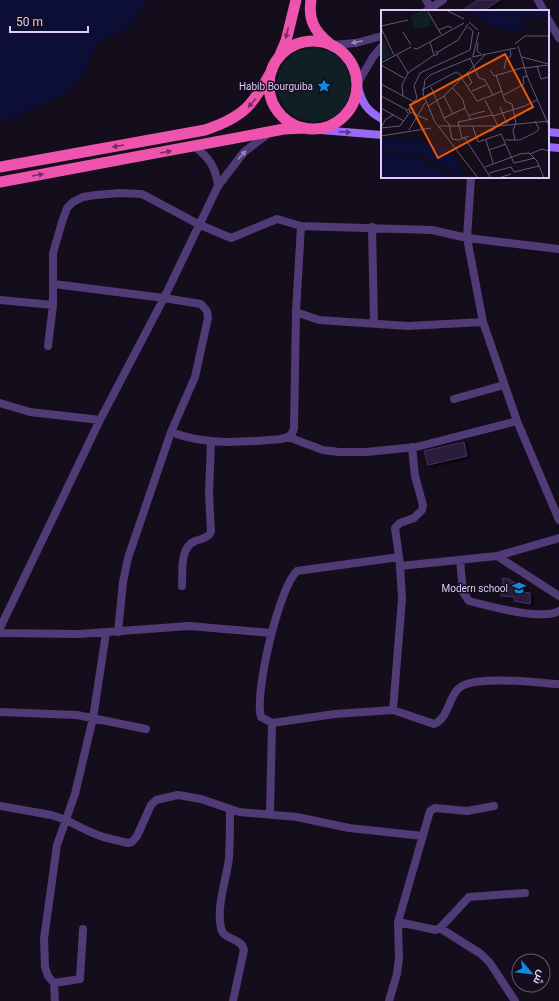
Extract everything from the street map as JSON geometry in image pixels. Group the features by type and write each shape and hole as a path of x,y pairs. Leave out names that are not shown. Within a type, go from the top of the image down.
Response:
{"highway":[{"path":"0,167 205,130 220,125 244,112 255,99 286,41 296,0"},
{"path":"311,0 311,22 322,37 330,44"},
{"path":"0,182 272,132 322,128 336,123 347,114 354,102 358,85 356,72 350,59 339,48 330,44 310,40 296,44 283,52 273,67 270,78 270,92 274,105 283,117 294,125 307,129"}],"main road":[{"path":"358,85 361,100 366,109 381,118"},
{"path":"307,129 381,134"},
{"path":"549,132 559,133"},
{"path":"549,147 559,148"}],"street":[{"path":"426,0 430,10 443,0"},
{"path":"538,0 543,10"},
{"path":"549,21 559,38"},
{"path":"330,44 356,43 381,36"},
{"path":"358,85 373,57 381,47"},
{"path":"0,628 100,420 164,298 218,186 244,152 272,132"},
{"path":"194,146 212,163 218,186"},
{"path":"471,178 467,238 483,322 517,421 559,520"},
{"path":"48,346 54,305 53,253 57,235 67,208 73,202 83,197 119,193 142,194 200,225 231,238 277,219 301,226 432,230 467,238 559,249"},
{"path":"288,437 292,434 294,428 296,312 301,226"},
{"path":"372,227 374,323"},
{"path":"54,284 201,304 207,311 208,318 195,377 171,432 128,558 123,582 118,632"},
{"path":"0,300 54,305"},
{"path":"296,312 311,318 408,326 483,322"},
{"path":"454,399 504,385"},
{"path":"0,403 30,412 100,420"},
{"path":"171,432 197,441 212,442 288,437 323,450 339,452 366,452 412,447 517,421"},
{"path":"182,586 185,550 191,543 208,536 211,532 209,494 212,442"},
{"path":"393,710 402,599 399,557 394,528 397,524 414,518 419,514 423,505 414,476 412,447"},
{"path":"400,566 497,556 559,538"},
{"path":"497,556 559,596"},
{"path":"399,557 297,571 293,574 283,596 271,633 259,704 261,717 272,723 335,714 393,710 434,724 441,720 458,688 469,684 495,681 559,684"},
{"path":"460,560 463,592 469,601 504,610 540,614 550,614 559,611"},
{"path":"0,632 38,635 106,634 189,626 271,633"},
{"path":"55,1001 54,983 48,976 45,966 44,939 57,845 75,794 93,718 106,634"},
{"path":"0,712 77,715 146,729"},
{"path":"270,814 272,723"},
{"path":"0,806 66,820 98,835 130,843 137,836 150,805 156,800 166,796 188,796 230,810 310,818 349,828 423,836"},
{"path":"390,1001 397,974 399,958 398,922 428,815 432,809 467,810 494,806"},
{"path":"230,810 229,856 222,900 221,929 223,934 240,942 244,950 233,1001"},
{"path":"398,922 430,930 440,928 469,897 525,893"},
{"path":"440,928 481,954 490,963 515,1001"},
{"path":"54,983 80,979 83,929"}],"shaded area":[{"path":"0,0 148,0 128,28 97,44 85,72 63,95 18,116 0,121"},
{"path":"314,48 335,54 345,64 351,85 345,106 335,116 314,122 293,116 283,106 277,85 283,64 293,54"}],"building":[{"path":"478,0 500,0 485,10 463,10"},
{"path":"464,442 467,456 428,465 424,451"},
{"path":"503,578 509,579 523,588 522,592 530,593 530,604 514,601 514,597 501,596"}],"place":[{"name":"Habib Bourguiba","path":"324,86"},
{"name":"Modern school","path":"519,588"}]}
